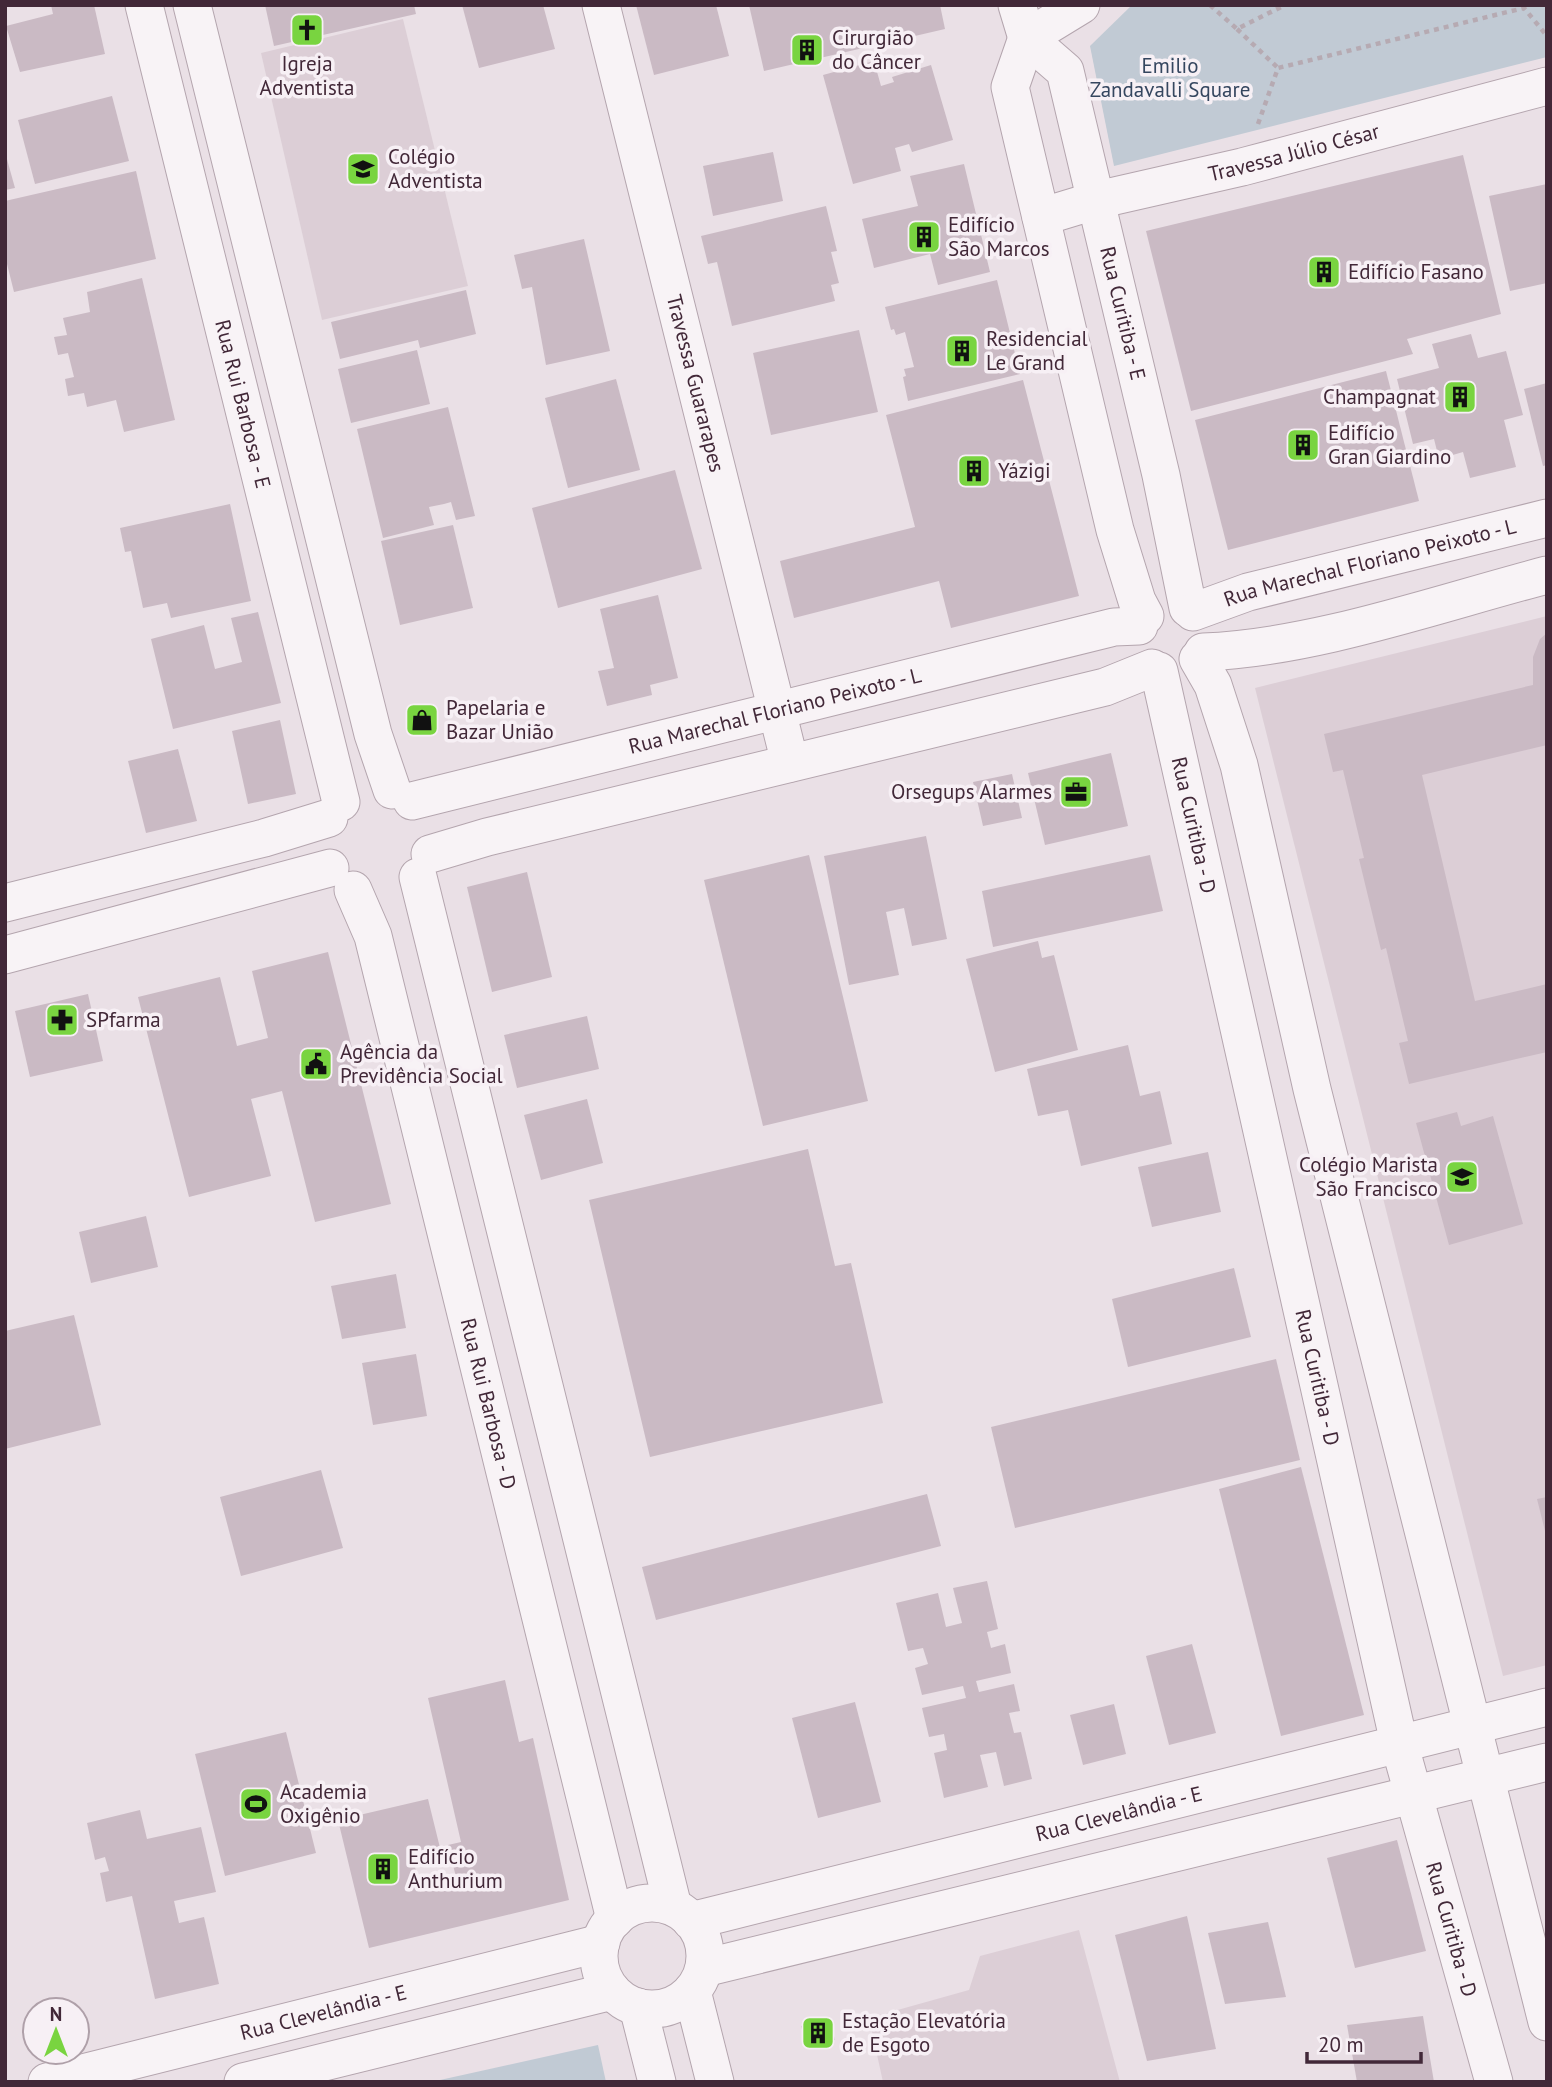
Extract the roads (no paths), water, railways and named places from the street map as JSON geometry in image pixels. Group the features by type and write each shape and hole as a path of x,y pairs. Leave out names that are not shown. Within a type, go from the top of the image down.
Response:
{"street":[{"name":"Rua Rui Barbosa - E","path":"144,5 335,810"},
{"path":"192,5 373,734 402,796 428,825 424,866 682,1914 703,1942 698,1980 715,2082"},
{"name":"Travessa Guararapes","path":"601,5 790,763"},
{"path":"1081,5 1022,22 1010,87 1115,530 1142,621 1137,647 1143,661 1155,669"},
{"name":"Rua Curitiba - E","path":"1022,22 1065,71 1164,487 1190,610"},
{"name":"Travessa Júlio César","path":"1041,217 1097,200 1242,167 1547,86"},
{"name":"Rua Marechal Floriano Peixoto - L","path":"1190,610 1248,592 1547,517"},
{"path":"335,810 324,835 324,852 342,879 370,895 387,895 404,888 424,866 590,813 1105,687 1155,669 1182,672 1201,656 1304,640 1547,575"},
{"path":"1142,621 1166,604 1190,610 1202,624 1206,638 1201,656 1239,765 1312,1089 1547,2022"},
{"name":"Rua Marechal Floriano Peixoto - L","path":"402,796 579,760 1142,621"},
{"name":"Rua Curitiba - D","path":"1155,669 1399,1743 1494,2082"},
{"path":"579,760 590,813"},
{"path":"5,903 264,838 335,810 357,792 374,789 402,796"},
{"path":"5,955 342,879"},
{"name":"Rua Rui Barbosa - D","path":"342,879 373,936 608,1931"},
{"name":"Rua Clevelândia - E","path":"682,1914 996,1844 1547,1707"},
{"path":"243,2082 625,1999 664,2008 698,1980 1009,1892 1547,1762"},
{"path":"996,1844 1009,1892"},
{"path":"657,2082 625,1999 601,1968 608,1931 639,1905 682,1914"},
{"name":"Rua Clevelândia - E","path":"47,2082 608,1931"}],"place":[{"name":"Igreja Adventista","path":"307,30"},
{"name":"Cirurgião do Câncer","path":"807,50"},
{"name":"Colégio Adventista","path":"363,169"},
{"name":"Edifício São Marcos","path":"924,237"},
{"name":"Edifício Fasano","path":"1324,272"},
{"name":"Residencial Le Grand","path":"962,351"},
{"name":"Champagnat","path":"1460,397"},
{"name":"Edifício Gran Giardino","path":"1303,445"},
{"name":"Yázigi","path":"974,471"},
{"name":"Papelaria e Bazar União","path":"422,720"},
{"name":"Orsegups Alarmes","path":"1076,792"},
{"name":"SPfarma","path":"62,1020"},
{"name":"Agência da Previdência Social","path":"316,1064"},
{"name":"Colégio Marista São Francisco","path":"1462,1177"},
{"name":"Academia Oxigênio","path":"256,1804"},
{"name":"Edifício Anthurium","path":"383,1869"},
{"name":"Estação Elevatória de Esgoto","path":"818,2033"}],"park label":[{"name":"Emilio Zandavalli Square","path":"1170,78"}]}
